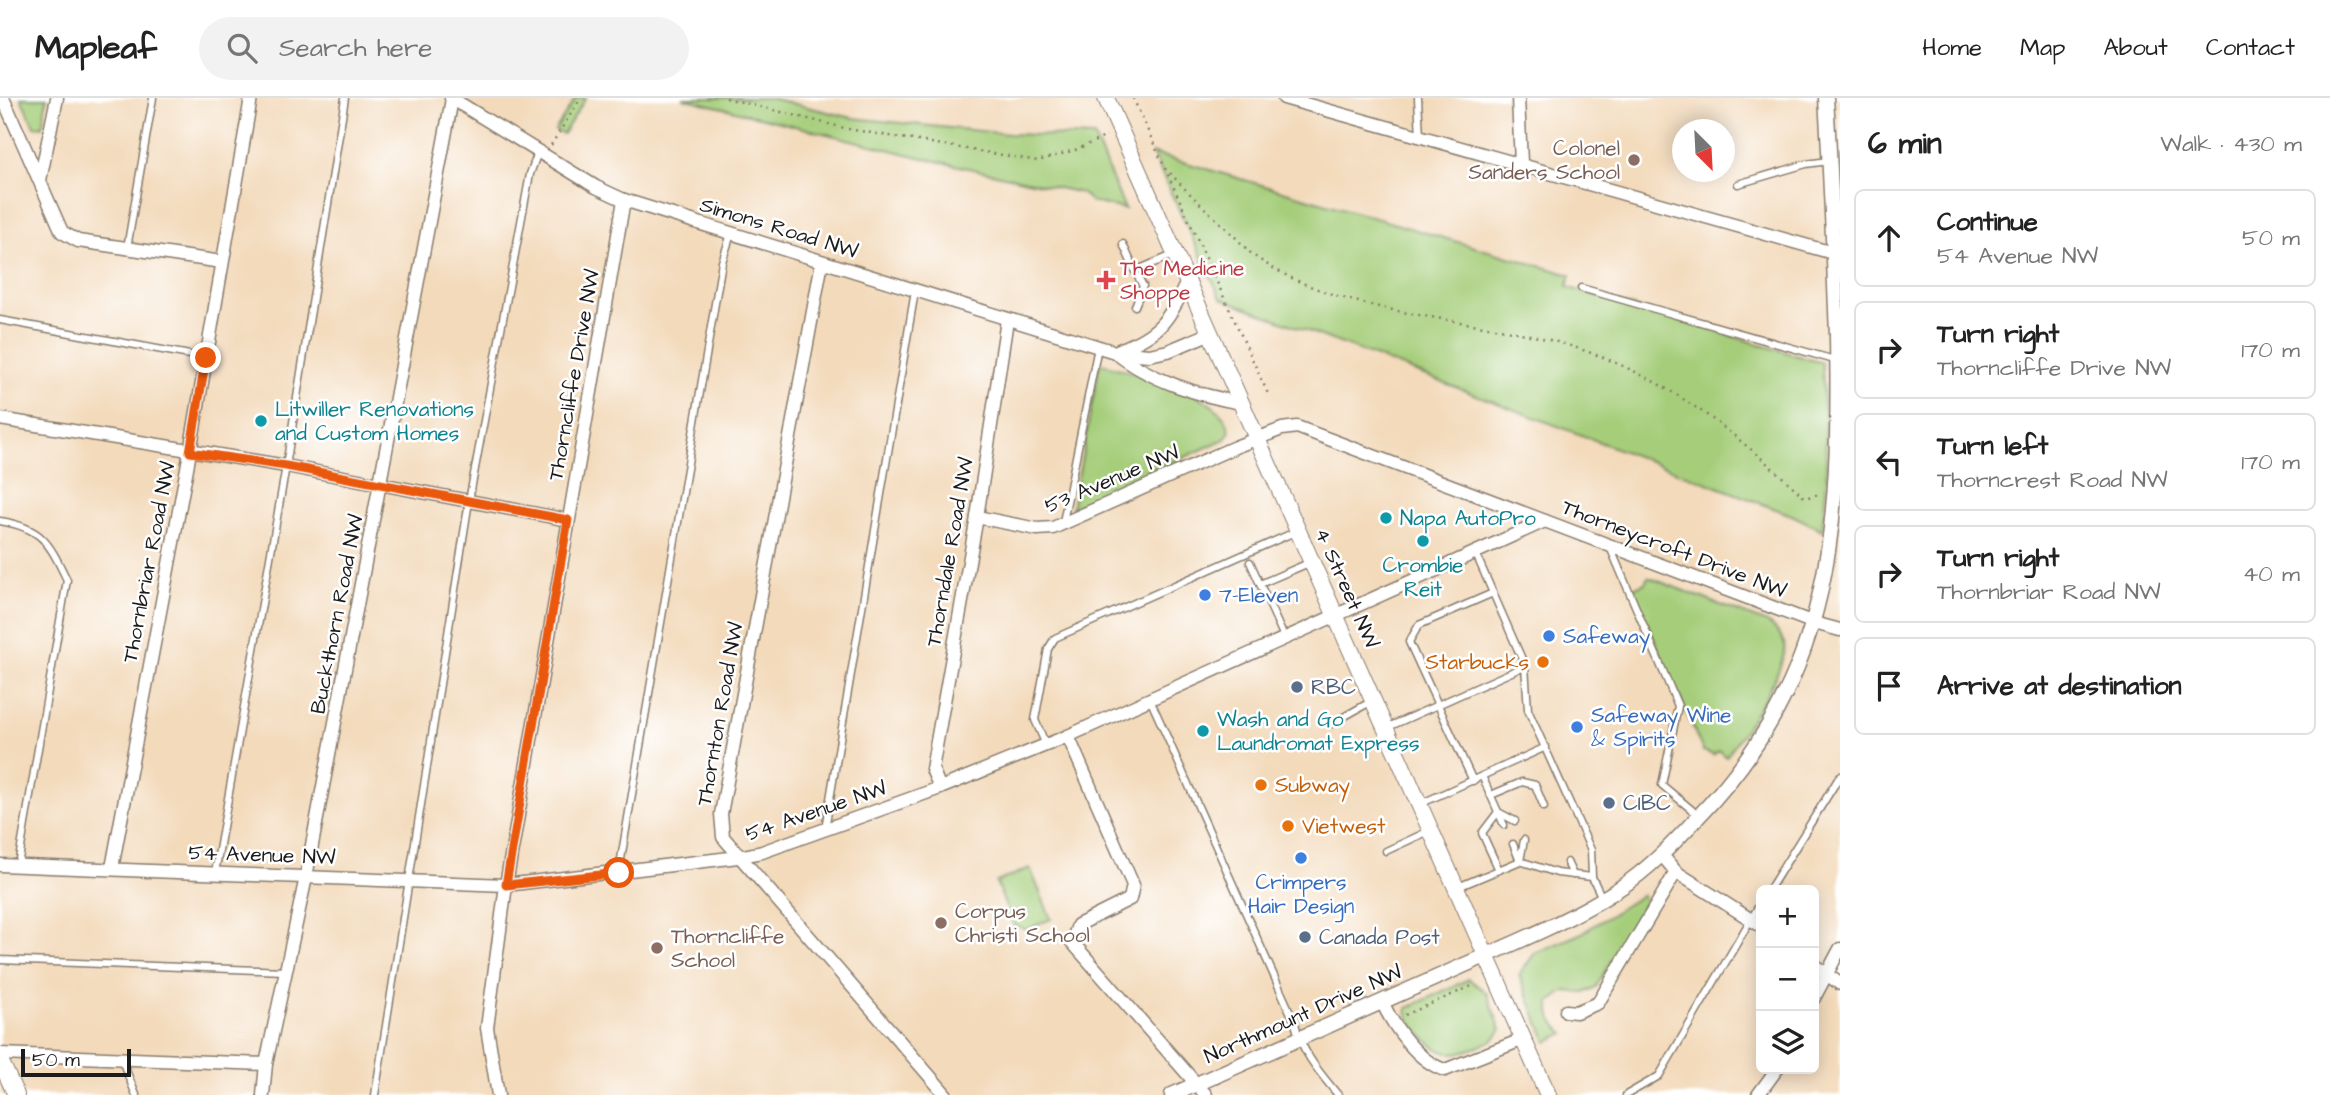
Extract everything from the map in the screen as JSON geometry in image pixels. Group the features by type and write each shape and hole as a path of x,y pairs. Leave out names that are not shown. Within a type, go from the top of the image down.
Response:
{"main road":[{"name":"4 Street NW","path":"1106,98 1548,1095"},
{"path":"0,1060 16,1095"}],"street":[{"path":"3,98 62,232 78,241 222,262"},
{"path":"40,180 57,98"},
{"name":"Thornbriar Road NW","path":"112,868 190,452 251,98"},
{"name":"Simons Road NW","path":"451,98 596,187 624,200 1007,320 1115,352 1149,355 1168,351 1210,333"},
{"name":"Buckthorn Road NW","path":"263,1095 265,1064 306,877 451,98"},
{"path":"1284,98 1521,163 1837,255"},
{"path":"1518,98 1521,163"},
{"name":"Northmount Drive NW","path":"1172,1095 1201,1090 1298,1039 1486,955 1602,898 1662,855 1742,768 1764,737 1793,681 1814,623 1836,509 1839,361 1837,255 1826,98"},
{"name":"Thorncliffe Drive NW","path":"498,1095 487,1028 506,885 624,200"},
{"name":"Thornton Road NW","path":"822,262 721,814 723,836 738,857 946,1095"},
{"path":"1115,352 1142,341 1158,330 1168,320 1187,282"},
{"name":"Thorndale Road NW","path":"940,788 932,769 977,517 1007,320"},
{"name":"Simons Road NW","path":"1115,352 1144,371 1212,397 1242,403"},
{"path":"0,419 286,466 568,520"},
{"name":"Thorneycroft Drive NW","path":"1258,438 1282,429 1307,429 1814,623 1840,630"},
{"name":"53 Avenue NW","path":"977,517 1037,529 1062,524 1258,438"},
{"name":"54 Avenue NW","path":"0,865 506,885 738,857 940,788 1068,736 1545,520"},
{"path":"1068,736 1133,885 1130,899 1078,925 1072,942 1201,1090"},
{"path":"1662,855 1676,872 1756,923"},
{"path":"1566,1011 1576,1012 1598,1003 1676,872"},
{"path":"1819,988 1840,949"},
{"path":"1819,969 1840,984"},
{"path":"1382,1002 1392,1024 1434,1067 1445,1070 1524,1039"},
{"path":"0,1054 265,1064"},
{"path":"1758,1095 1773,1074"}],"lane":[{"path":"127,249 153,98"},
{"path":"215,873 286,466 345,98"},
{"path":"1418,98 1420,136"},
{"path":"375,1095 469,500 530,174 542,153"},
{"path":"1738,184 1806,164 1830,161"},
{"path":"619,873 722,262 731,233"},
{"path":"1123,244 1143,286 1135,306"},
{"path":"1135,271 1175,254"},
{"path":"1581,288 1839,361"},
{"path":"825,829 915,291"},
{"path":"0,320 206,358"},
{"path":"1062,524 1098,347"},
{"path":"0,521 27,526 51,547 67,580 18,865"},
{"path":"1046,745 1035,720 1048,649 1055,638 1298,530"},
{"path":"1609,545 1678,706 1662,785 1700,816"},
{"path":"1475,552 1525,666 1528,710 1591,850 1592,877 1602,898"},
{"path":"1250,562 1284,637"},
{"path":"1260,584 1312,562"},
{"path":"1473,781 1409,642 1419,625 1493,593"},
{"path":"1386,728 1525,666"},
{"path":"1150,699 1295,1023 1298,1039 1312,1063 1338,1095"},
{"path":"1331,724 1373,701"},
{"path":"1420,804 1546,747"},
{"path":"1482,776 1504,825"},
{"path":"1772,885 1840,776"},
{"path":"1491,795 1522,782 1535,785 1544,807"},
{"path":"1498,812 1515,821"},
{"path":"1498,812 1482,833 1499,870"},
{"path":"1386,851 1431,830"},
{"path":"1520,861 1524,839"},
{"path":"1513,844 1520,861"},
{"path":"1457,888 1520,861 1592,877"},
{"path":"1567,862 1573,874"},
{"path":"1626,1095 1659,1076 1756,923"},
{"path":"0,960 286,971"},
{"path":"121,1058 136,1095"}],"path":[{"path":"542,153 582,98"},
{"path":"726,98 848,130 1038,161 1075,150 1120,131"},
{"path":"1133,98 1170,173 1269,396"},
{"path":"1170,173 1256,257 1278,269 1307,283 1401,313 1557,342 1631,370 1687,398 1730,429 1805,498 1820,494"},
{"path":"1405,1015 1472,986"}],"green space":[{"path":"21,98 47,98 42,127 34,126"},
{"path":"576,98 586,98 563,134 555,130"},
{"path":"683,98 770,98 853,118 1009,134 1094,137 1125,209 1092,202 1081,193 923,158"},
{"path":"1152,153 1571,275 1567,287 1822,363 1827,479 1822,530 1794,516 1221,298"},
{"path":"1100,363 1176,386 1195,395 1224,417 1230,431 1225,439 1072,508"},
{"path":"1648,577 1767,623 1783,640 1784,654 1772,685 1726,757 1719,751 1713,755 1703,751 1634,593 1635,587 1645,583"},
{"path":"1030,868 1051,919 1026,930 1013,924 996,882"},
{"path":"1642,895 1646,900 1596,987 1584,993 1565,991 1550,1002 1553,1020 1565,1033 1547,1042 1519,975 1535,953 1582,933"},
{"path":"1469,979 1487,993 1501,1030 1495,1038 1480,1046 1453,1053 1440,1050 1412,1024 1407,1008"}],"place":[{"name":"Colonel Sanders School","path":"1634,160"},
{"name":"The Medicine Shoppe","path":"1106,280"},
{"name":"Litwiller Renovations and Custom Homes","path":"261,421"},
{"name":"Napa AutoPro","path":"1386,518"},
{"name":"Crombie Reit","path":"1423,541"},
{"name":"7-Eleven","path":"1205,595"},
{"name":"Safeway","path":"1549,636"},
{"name":"Starbucks","path":"1543,662"},
{"name":"RBC","path":"1297,687"},
{"name":"Safeway Wine & Spirits","path":"1577,727"},
{"name":"Wash and Go Laundromat Express","path":"1203,731"},
{"name":"Subway","path":"1261,785"},
{"name":"CIBC","path":"1609,803"},
{"name":"Vietwest","path":"1288,826"},
{"name":"Crimpers Hair Design","path":"1301,858"},
{"name":"Corpus Christi School","path":"941,923"},
{"name":"Canada Post","path":"1305,937"},
{"name":"Thorncliffe School","path":"657,948"}],"route":[{"path":"206,358 190,452 381,483 568,520 506,885 619,873"}]}
